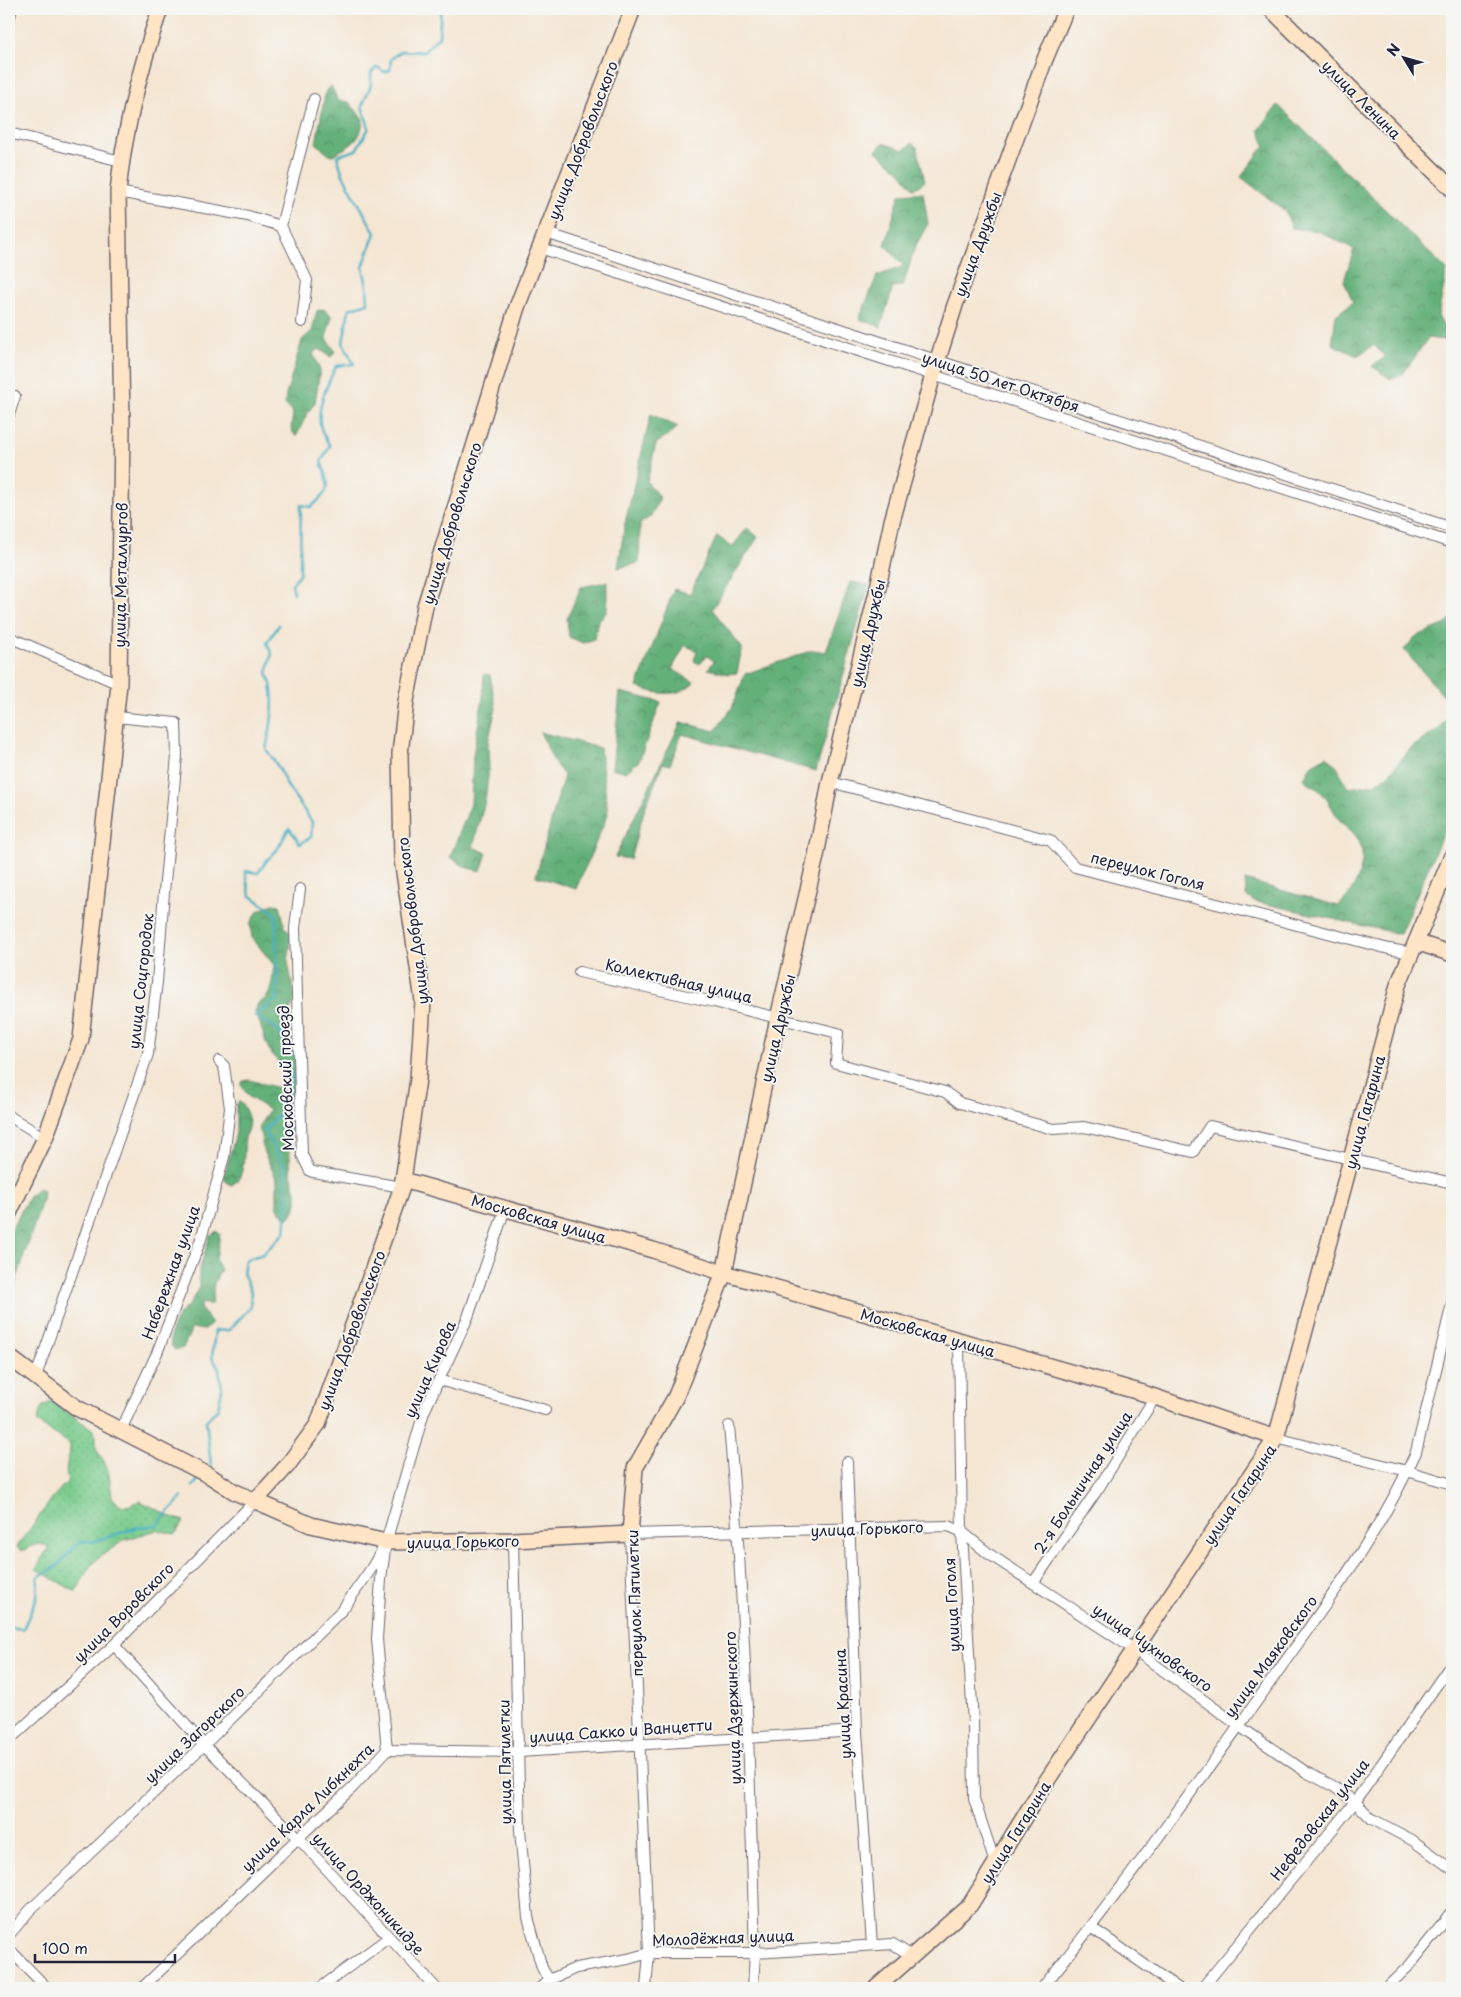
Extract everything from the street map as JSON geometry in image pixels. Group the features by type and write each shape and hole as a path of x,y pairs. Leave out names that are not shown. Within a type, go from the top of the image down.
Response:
{"street":[{"path":"9,20 12,9"},
{"name":"улица Металлургов","path":"9,1213 45,1138 81,1039 119,684 122,422 118,192 121,161 140,67 160,9"},
{"name":"улица Добровольского","path":"254,1502 287,1466 318,1424 402,1184 418,1079 423,1001 402,859 400,754 406,701 425,606 517,307 632,9"},
{"name":"улица Дружбы","path":"724,1273 778,1018 816,856 830,782 877,592 892,521 955,304 1044,59 1066,9"},
{"name":"улица Ленина","path":"1271,9 1452,189"},
{"path":"302,322 307,280 281,226 314,99"},
{"path":"9,132 121,161"},
{"path":"118,192 248,216 281,226"},
{"name":"улица 50 лет Октября","path":"546,233 1452,528"},
{"name":"улица 50 лет Октября","path":"540,248 1452,543"},
{"path":"9,415 15,396"},
{"path":"9,638 119,684"},
{"name":"улица Соцгородок","path":"36,1376 148,1054 157,982 177,756 176,723 116,716"},
{"name":"переулок Гоголя","path":"830,782 1050,840 1075,867 1389,949 1414,947"},
{"name":"улица Гагарина","path":"876,1988 970,1905 1042,1788 1276,1438 1398,985 1452,856"},
{"name":"Московский проезд","path":"300,890 295,928 302,1155 310,1171 313,1172 402,1184"},
{"path":"1414,947 1452,954"},
{"name":"Коллективная улица","path":"579,972 838,1033 836,1063 945,1092 960,1103 1053,1129 1084,1127 1194,1152 1210,1126 1452,1183"},
{"name":"Набережная улица","path":"122,1430 157,1353 201,1239 224,1157 230,1108 224,1066 219,1061"},
{"path":"9,1116 45,1138"},
{"name":"Московская улица","path":"402,1184 505,1209 653,1250 724,1273 959,1342 1155,1397 1276,1438 1452,1484"},
{"name":"улица Кирова","path":"386,1542 424,1412 468,1318 505,1209"},
{"name":"переулок Пятилетки","path":"646,1988 649,1953 630,1534 635,1468 676,1396 724,1273"},
{"name":"улица Маяковского","path":"1042,1988 1092,1928 1239,1726 1334,1593 1384,1513 1416,1452 1452,1304"},
{"name":"улица Гоголя","path":"959,1342 962,1532 973,1722 974,1799 995,1863"},
{"name":"улица Горького","path":"9,1357 78,1408 204,1473 254,1502 311,1525 386,1542 513,1540 630,1534 949,1526 962,1532"},
{"path":"439,1380 544,1410"},
{"name":"2-я Больничная улица","path":"1033,1583 1098,1489 1155,1397"},
{"name":"улица Дзержинского","path":"729,1426 739,1532 749,1738 755,1953 753,1988"},
{"name":"улица Красина","path":"847,1462 857,1730 872,1945"},
{"name":"улица Воровского","path":"9,1740 114,1645 254,1502"},
{"name":"улица Чухновского","path":"962,1532 989,1554 1135,1650 1306,1772 1334,1786 1355,1802 1372,1819 1412,1840 1452,1869"},
{"name":"улица Пятилетки","path":"513,1540 520,1830 528,1917 542,1968 549,1980"},
{"name":"улица Загорского","path":"9,1935 30,1910 204,1745 342,1610 371,1569 386,1542"},
{"name":"улица Карла Либкнехта","path":"142,1988 353,1787 386,1750 377,1638 380,1579 386,1542"},
{"name":"улица Орджоникидзе","path":"114,1645 204,1745 298,1838 436,1988"},
{"name":"Нефедовская улица","path":"1202,1988 1355,1802 1452,1662"},
{"name":"улица Сакко и Ванцетти","path":"386,1750 519,1752 857,1730"},
{"path":"1386,1988 1410,1965 1452,1912"},
{"path":"1092,1928 1178,1988"},
{"path":"320,1988 388,1938"},
{"name":"Молодёжная улица","path":"540,1988 549,1980 576,1968 628,1959 649,1953 755,1953 893,1944 912,1956"},
{"path":"9,1949 47,1988"}],"green space":[{"path":"331,86 338,100 349,102 363,119 358,138 345,148 333,155 329,155 316,143 326,90"},
{"path":"1278,105 1447,270 1438,316 1443,326 1452,317 1452,341 1428,338 1403,374 1390,379 1372,366 1385,357 1374,345 1357,356 1332,344 1336,315 1353,302 1344,281 1354,249 1318,231 1292,228 1285,211 1241,177 1265,145 1259,130"},
{"path":"883,143 904,150 912,143 917,147 925,181 914,189 900,171 876,151"},
{"path":"923,192 928,224 915,247 903,286 893,287 881,327 859,319 877,276 904,266 885,245 900,194"},
{"path":"324,309 332,317 326,337 335,351 331,357 319,349 313,353 320,371 315,403 308,412 296,437 291,429 293,413 285,404 286,395 302,340 312,331 317,311"},
{"path":"651,414 678,427 656,444 647,482 660,498 651,516 640,524 639,563 618,568 625,523"},
{"path":"747,528 758,537 712,609 742,648 737,673 728,674 708,669 714,661 707,656 700,664 694,661 697,651 685,645 672,669 694,682 681,691 667,694 637,687 674,589 690,594 717,536 732,547"},
{"path":"607,582 607,612 598,621 594,639 583,643 569,637 567,619 581,587"},
{"path":"850,582 869,585 816,771 682,734 670,765 663,763 645,808 630,859 615,857 681,722 715,731 732,708 745,674 813,650 826,652"},
{"path":"1452,618 1452,812 1400,934 1253,901 1246,896 1245,880 1338,906 1344,901 1358,876 1361,867 1362,849 1355,835 1338,818 1324,795 1304,778 1312,764 1327,756 1337,767 1349,788 1374,784 1388,775 1411,748 1440,728 1451,714 1450,706 1404,650 1415,637 1446,624"},
{"path":"484,674 490,675 496,708 488,743 489,769 485,801 473,847 487,853 481,871 467,868 450,857 471,804 473,755 483,697"},
{"path":"620,692 661,702 639,761 626,772 612,768"},
{"path":"540,732 600,748 608,814 576,889 536,876 564,775 555,764"},
{"path":"273,904 280,905 285,927 292,934 288,962 295,999 284,1023 297,1049 297,1101 290,1118 295,1127 287,1141 297,1201 293,1213 288,1219 280,1212 277,1204 277,1180 264,1153 259,1126 269,1110 249,1097 241,1085 243,1081 250,1080 282,1089 288,1079 287,1066 274,1057 270,1051 255,1012 258,1003 263,1001 269,993 274,965 252,938 250,924 258,911"},
{"path":"239,1101 247,1113 249,1124 245,1138 242,1171 240,1177 231,1185 226,1182 224,1176 236,1133 236,1106"},
{"path":"39,1188 43,1191 42,1201 9,1303 9,1233 30,1195"},
{"path":"217,1231 220,1234 216,1260 221,1270 214,1283 212,1303 208,1305 202,1303 200,1308 212,1323 204,1330 192,1328 183,1348 175,1350 171,1345 171,1331 179,1314 190,1304 199,1287 199,1271 210,1235"},
{"path":"51,1401 92,1429 96,1436 96,1449 105,1463 109,1475 112,1497 120,1506 128,1506 140,1501 184,1521 175,1534 157,1530 124,1540 97,1559 86,1573 76,1592 36,1569 49,1546 38,1544 21,1551 17,1547 53,1497 68,1481 66,1470 70,1444 37,1422 41,1408"}],"waterway":[{"path":"294,593 292,584 300,573 301,505 311,507 326,492 328,482 321,462 330,446 321,428 321,404 336,366 354,364 343,343 349,309 368,303 363,267 375,233 343,175 337,156 356,150 369,128 362,106 371,85 371,73 377,67 385,72 390,70 391,59 401,51 424,52 439,36 441,9"},
{"path":"279,625 267,643 272,654 267,673 273,701 266,749 279,768 286,784 312,822 311,837 300,844 289,828 277,850 258,873 245,871 250,895 276,914 277,999 255,1016 276,1028 295,1056"},
{"path":"209,1468 211,1465 206,1421 218,1408 222,1389 219,1369 212,1357 215,1331 229,1330 250,1308 251,1292 243,1273 245,1260 263,1254 285,1232 288,1201 283,1164 264,1130 289,1106 285,1095 295,1072"},
{"path":"193,1486 200,1478"},
{"path":"9,1627 23,1629 37,1598 38,1577 53,1569 80,1542 96,1541 135,1528 157,1525 182,1497"}]}
